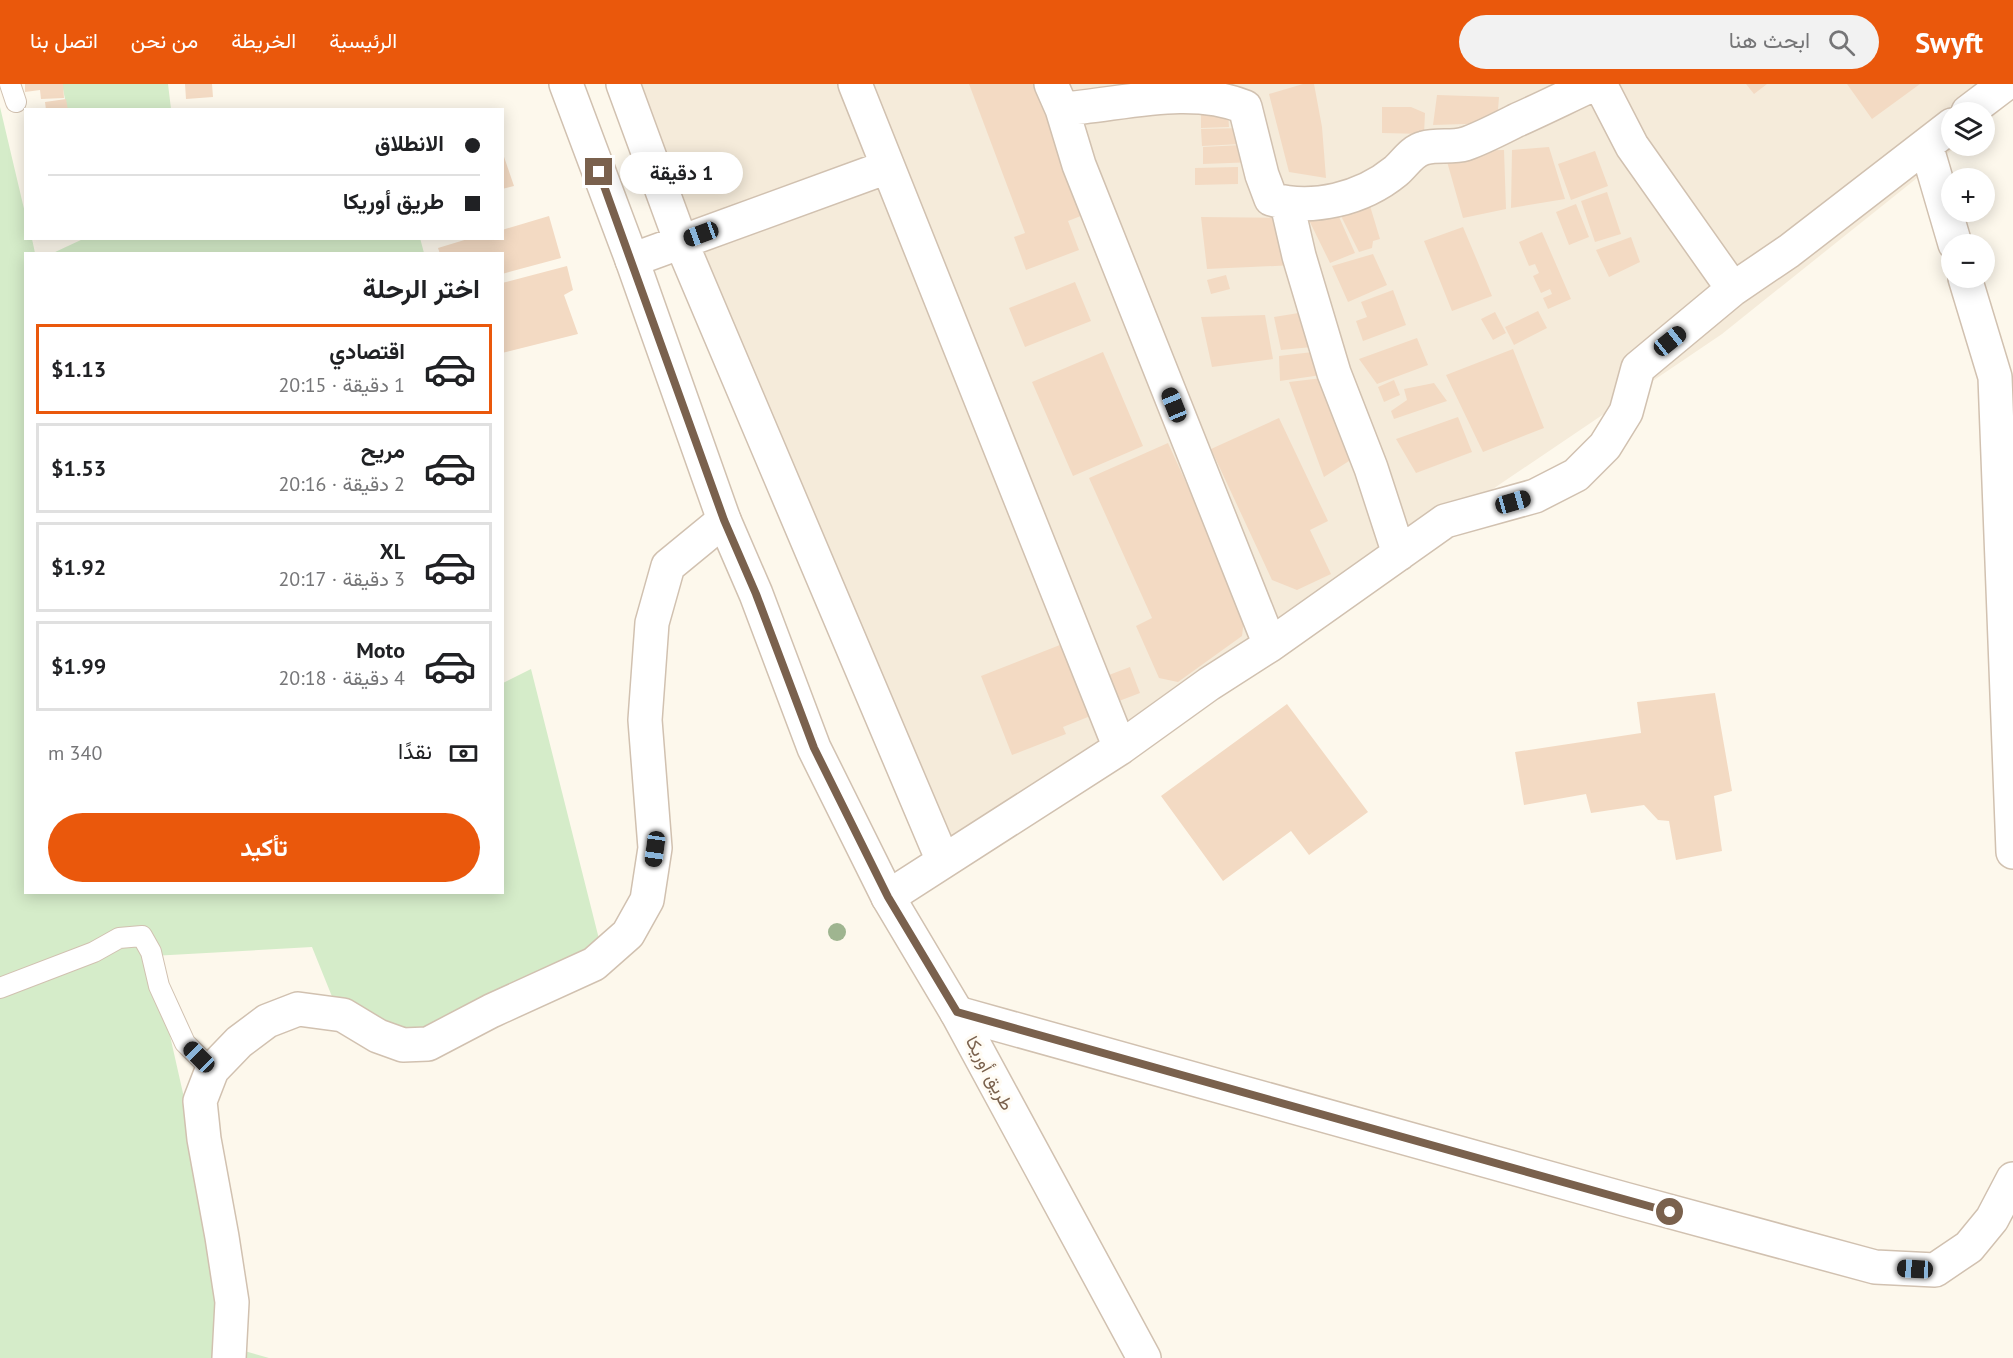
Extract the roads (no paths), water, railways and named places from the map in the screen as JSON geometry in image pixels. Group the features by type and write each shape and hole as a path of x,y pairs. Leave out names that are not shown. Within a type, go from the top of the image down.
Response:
{"street":[{"name":"طريق أوريكا","path":"566,84 632,260 724,520 756,594 814,748 888,897 957,1012 1144,1358"},
{"path":"623,84 681,242 943,861"},
{"path":"855,84 1120,748"},
{"path":"1057,97 1095,107 1146,98 1208,96 1230,100 1245,106 1270,199 1287,204 1334,201 1367,190 1396,171 1422,148 1463,144 1594,84"},
{"path":"1600,84 1632,146 1733,289"},
{"path":"1981,102 2004,84"},
{"path":"1057,97 1079,165 1270,645"},
{"path":"888,897 1120,748 1445,521 1535,496 1576,475 1605,446 1626,412 1638,368 1733,289 1789,251 1941,133"},
{"path":"1926,145 1952,234"},
{"path":"632,260 887,167"},
{"path":"1287,204 1299,256 1334,373 1371,468 1399,554"},
{"path":"1968,288 1995,377 2013,852"},
{"path":"229,1358 232,1302 204,1139 200,1101 212,1070 239,1042 267,1021 298,1010 343,1015 378,1036 403,1045 428,1044 491,1011 594,964 628,934 647,900 655,849 645,720 652,623 669,566 724,520"},
{"path":"957,1012 1875,1267 1935,1270 1969,1247 1992,1219 2013,1179"}],"lane":[{"path":"0,988 94,952 119,938 142,936 151,952 159,986 185,1043 212,1070"}]}
